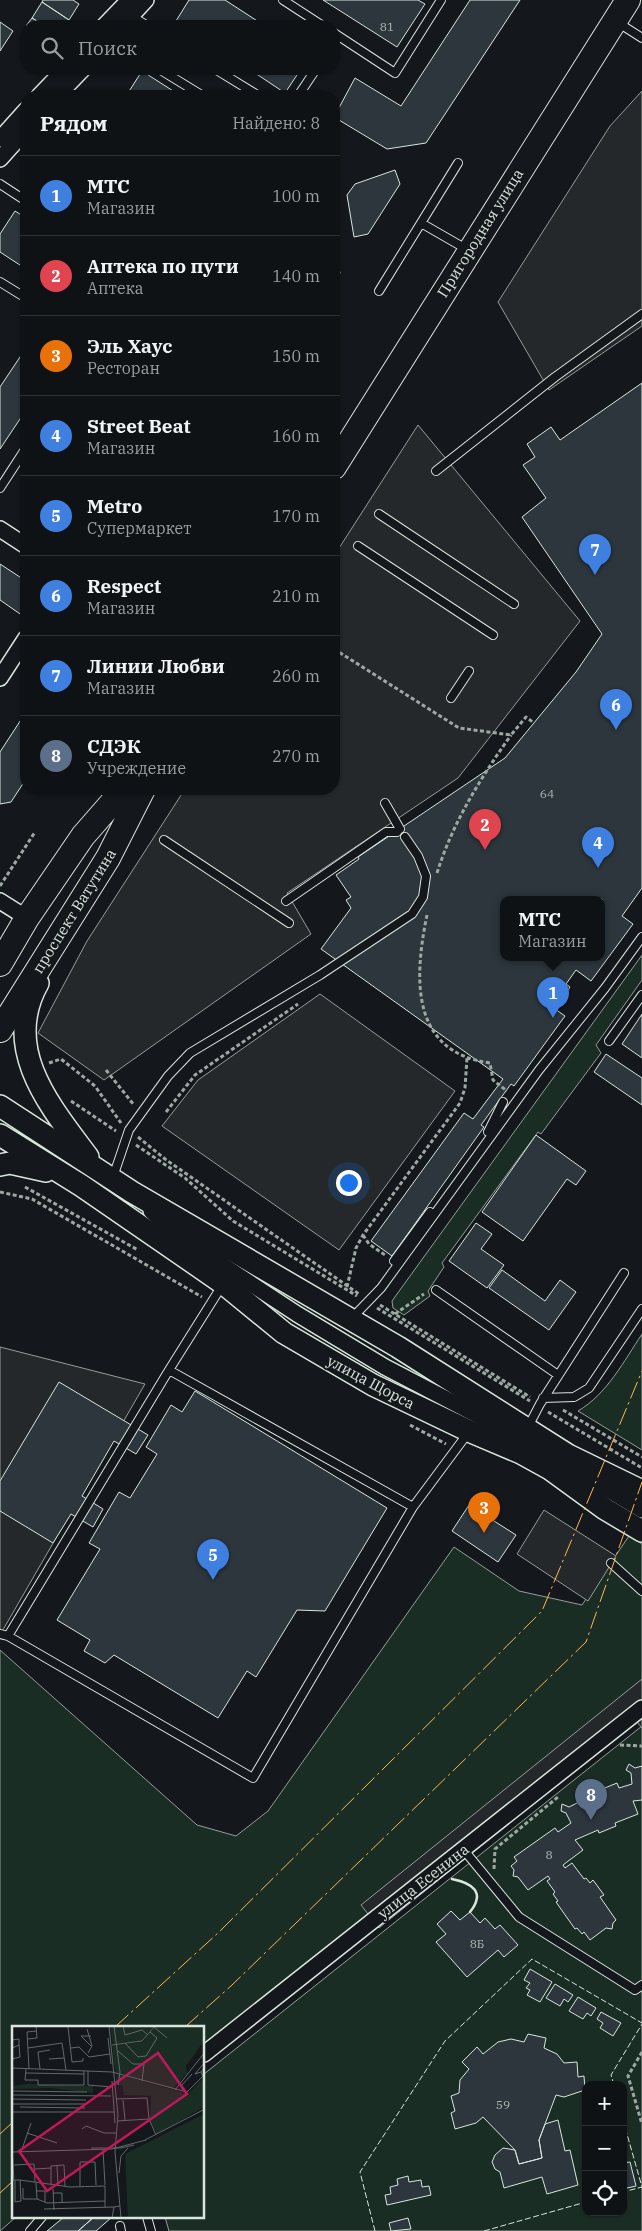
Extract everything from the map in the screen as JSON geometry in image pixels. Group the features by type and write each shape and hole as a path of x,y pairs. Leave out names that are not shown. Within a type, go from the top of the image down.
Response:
{"main road":[{"name":"Пригородная улица","path":"340,457 628,0"},
{"path":"0,964 27,918 82,836 119,795"},
{"name":"проспект Ватутина","path":"0,1030 108,858 140,795"},
{"path":"105,1174 45,1099 33,1071 24,1038 25,1018 29,999 108,858"},
{"path":"0,941 27,918"},
{"name":"улица Щорса","path":"0,1106 132,1192 350,1319 568,1454 640,1481"},
{"name":"улица Щорса","path":"0,1135 82,1186 224,1284 284,1333 373,1385 469,1432 520,1453 550,1469 604,1509 642,1531"},
{"path":"0,1164 10,1163 42,1169 82,1186"}],"street":[{"path":"110,20 129,0"},
{"path":"128,20 146,0"},
{"path":"45,90 59,75"},
{"path":"63,90 77,75"},
{"path":"0,139 20,117"},
{"path":"0,159 20,137"},
{"path":"0,529 20,542"},
{"path":"0,678 20,647"},
{"path":"0,901 27,918"},
{"name":"улица Щорса","path":"132,1192 177,1235 297,1314 369,1357 523,1439 642,1510"},
{"name":"улица Щорса","path":"115,1209 177,1235"},
{"name":"улица Есенина","path":"205,2053 642,1708"}],"lane":[{"path":"283,0 314,20"},
{"path":"340,40 395,73 441,0"},
{"path":"615,21 642,38"},
{"path":"169,75 193,90"},
{"path":"225,75 248,90"},
{"path":"302,90 312,75"},
{"path":"378,291 458,163"},
{"path":"0,184 20,196"},
{"path":"421,223 469,251"},
{"path":"0,282 20,294"},
{"path":"436,472 555,377 642,314"},
{"path":"0,488 20,457"},
{"path":"379,514 514,604"},
{"path":"358,546 493,635"},
{"path":"451,698 470,671"},
{"path":"286,901 386,832 398,830 385,803"},
{"path":"105,1174 129,1130 168,1076 190,1053 320,975 412,914 423,897 426,876 418,856 405,837"},
{"path":"164,840 289,923"},
{"path":"350,1319 381,1288 539,1070 605,988 642,937"},
{"path":"609,1041 642,995"},
{"path":"394,1261 493,1125 503,1102"},
{"path":"527,1429 558,1375 624,1273"},
{"path":"224,1284 4,1635 253,1778 413,1507 469,1432"},
{"path":"436,1290 558,1375"},
{"path":"541,1403 574,1397 588,1388 642,1309"},
{"path":"169,1370 413,1507"},
{"path":"611,1563 642,1591"},
{"path":"463,1849 519,1917 635,1990 642,1985"},
{"path":"30,2231 41,2218"},
{"path":"147,2218 151,2231"}],"path":[{"path":"340,653 459,728 510,735"},
{"path":"436,875 445,848 461,812 487,769 510,735 526,717 534,723"},
{"path":"0,886 35,832"},
{"path":"428,911 420,963 420,993 428,1023 448,1048 467,1058 490,1064 493,1080 509,1092 503,1102"},
{"path":"166,1112 195,1075 301,1002"},
{"path":"448,1048 452,1042"},
{"path":"347,1287 356,1248 363,1235 460,1104 465,1088 467,1058"},
{"path":"33,1071 61,1059 95,1086 121,1125"},
{"path":"106,1070 134,1105"},
{"path":"69,1100 185,1178 233,1221 541,1403 555,1405 642,1457"},
{"path":"129,1130 165,1160 347,1287 541,1403 640,1481"},
{"path":"363,1235 369,1244 394,1261"},
{"path":"395,1314 424,1294"},
{"path":"613,1751 621,1745 642,1746"},
{"path":"494,1871 495,1848 562,1794"},
{"path":"642,2052 628,2076 642,2124"}],"green space":[{"path":"642,955 642,980 596,1045 601,1053 541,1134 538,1132 442,1263 444,1267 428,1291 430,1296 404,1315 393,1308 392,1301"},
{"path":"642,1334 642,1450 578,1411 598,1396"},
{"path":"629,1536 642,1544 642,1699 205,2044 205,2026 12,2026 12,2218 15,2218 0,2231 0,1650 197,1825 236,1836 268,1811 454,1547 519,1591 582,1605"},
{"path":"642,1726 642,2231 169,2231 165,2218 205,2218 205,2073"}],"shaded area":[{"path":"642,91 642,326 549,390 498,302 610,126"},
{"path":"418,425 580,621 458,778 287,893 311,934 104,1080 38,1033 87,941 181,795 340,795 340,547"},
{"path":"320,994 455,1091 339,1250 162,1126 198,1080"},
{"path":"0,1347 145,1384 0,1635"},
{"path":"544,1510 616,1556 588,1601 517,1554"},
{"path":"642,1679 642,1728 636,1721 379,1928 361,1905"}],"building":[{"path":"43,0 73,0 79,4 69,20 42,2"},
{"path":"189,0 225,0 256,20 177,20"},
{"path":"323,0 418,0 425,4 397,47"},
{"path":"470,0 520,0 426,143 387,149 340,121 340,106 355,78 401,106"},
{"path":"42,2 69,20 35,20 32,18"},
{"path":"0,22 13,31 0,51"},
{"path":"139,75 148,75 172,90 130,90"},
{"path":"258,75 297,75 287,90 280,90"},
{"path":"395,170 400,184 368,234 354,237 347,195 355,184"},
{"path":"15,211 20,214 20,265 0,252 0,234"},
{"path":"20,357 20,419 0,449 0,387"},
{"path":"642,383 642,888 622,916 633,924 591,981 576,970 566,984 570,987 555,1009 565,1016 514,1086 511,1084 481,1125 484,1127 392,1256 371,1241 464,1113 473,1119 503,1079 321,949 351,908 346,900 351,897 336,875 359,859 358,857 505,758 576,672 602,634 522,517 546,498 523,465 535,457 527,444 551,427 560,440"},
{"path":"0,564 20,577 20,614 0,600"},
{"path":"20,721 20,788 11,802 0,804 0,752"},
{"path":"642,1014 642,1058 622,1044"},
{"path":"606,1054 642,1078 642,1105 594,1072"},
{"path":"536,1135 586,1171 576,1185 567,1179 523,1241 482,1212"},
{"path":"476,1223 492,1234 481,1249 504,1265 487,1288 449,1261"},
{"path":"502,1270 545,1301 560,1280 576,1292 549,1330 489,1288"},
{"path":"59,1382 148,1435 136,1454 114,1441 82,1496 103,1509 93,1527 71,1514 53,1543 0,1511 0,1481"},
{"path":"195,1391 387,1508 325,1611 297,1610 256,1677 247,1671 218,1718 114,1655 105,1663 84,1651 90,1640 57,1620 100,1549 89,1543 119,1492 130,1498 157,1454 146,1447 171,1405 182,1412"},
{"path":"469,1505 516,1535 498,1562 452,1531"},
{"path":"629,1764 635,1768 642,1766 642,1800 633,1801 638,1814 615,1823 616,1826 599,1833 598,1830 575,1840 583,1850 563,1865 565,1868 572,1863 584,1879 586,1878 590,1883 593,1880 604,1895 600,1897 616,1920 613,1923 612,1929 606,1928 590,1940 584,1932 582,1934 577,1928 575,1929 556,1902 558,1901 553,1894 555,1892 547,1881 550,1879 548,1876 528,1890 518,1877 513,1876 514,1870 511,1866 517,1861 514,1857 555,1828 558,1832 571,1823 566,1813 561,1811 562,1804 569,1807 579,1802 578,1799 617,1783 619,1788 632,1784 631,1773 626,1770"},
{"path":"451,1911 460,1920 470,1912 480,1923 485,1918 495,1929 500,1925 518,1945 504,1957 498,1950 467,1977 436,1942 446,1934 437,1924"},
{"path":"530,1969 552,1982 540,2002 527,1995 530,1990 526,1988 530,1983 524,1980"},
{"path":"555,1984 573,1995 568,2002 564,1999 560,2006 546,1998"},
{"path":"578,1997 596,2008 591,2016 587,2013 583,2019 569,2011"},
{"path":"601,2012 621,2023 613,2036 600,2028 603,2023 597,2019"},
{"path":"528,2034 546,2038 544,2048 557,2054 564,2063 577,2062 578,2077 584,2076 584,2081 582,2081 582,2091 564,2097 556,2095 539,2140 542,2158 519,2164 515,2150 483,2117 476,2123 455,2129 451,2113 455,2111 451,2096 459,2093 460,2080 469,2069 462,2062 477,2047 483,2054 498,2042 511,2039 524,2042"},
{"path":"558,2120 565,2151 570,2150 578,2185 547,2194 542,2177 504,2188 500,2172 495,2169 492,2162 495,2155 503,2148 515,2150 519,2164 542,2158 539,2140 545,2124"},
{"path":"627,2162 630,2162 636,2186 627,2188 627,2171"},
{"path":"408,2176 409,2182 421,2180 422,2187 429,2186 431,2195 387,2205 385,2195 391,2194 390,2187 398,2185 397,2179"},
{"path":"63,2218 93,2218 78,2231 47,2231"},
{"path":"93,2218 111,2218 96,2231 78,2231"},
{"path":"408,2218 411,2229 391,2231 389,2223"}],"fence":[{"path":"375,2231 360,2172 445,2041 532,1959 642,2023"},
{"path":"613,2081 611,2075 642,2024"},
{"path":"625,2126 642,2187 627,2191"},
{"path":"484,2231 582,2203"}],"wall":[{"path":"452,1879 466,1883 477,1894 475,1905 470,1912"}],"power":[{"path":"116,2026 218,1933 542,1611 642,1371"},
{"path":"186,2026 231,1986 586,1642 642,1482"},
{"path":"0,2134 12,2123"},
{"path":"0,2193 12,2182"}],"place":[{"name":"Линии Любви","path":"595,575"},
{"name":"Respect","path":"616,730"},
{"name":"Аптека по пути","path":"485,850"},
{"name":"Street Beat","path":"598,868"},
{"name":"МТС","path":"553,1018"},
{"name":"Эль Хаус","path":"484,1533"},
{"name":"Metro","path":"213,1580"},
{"name":"СДЭК","path":"591,1820"}]}
